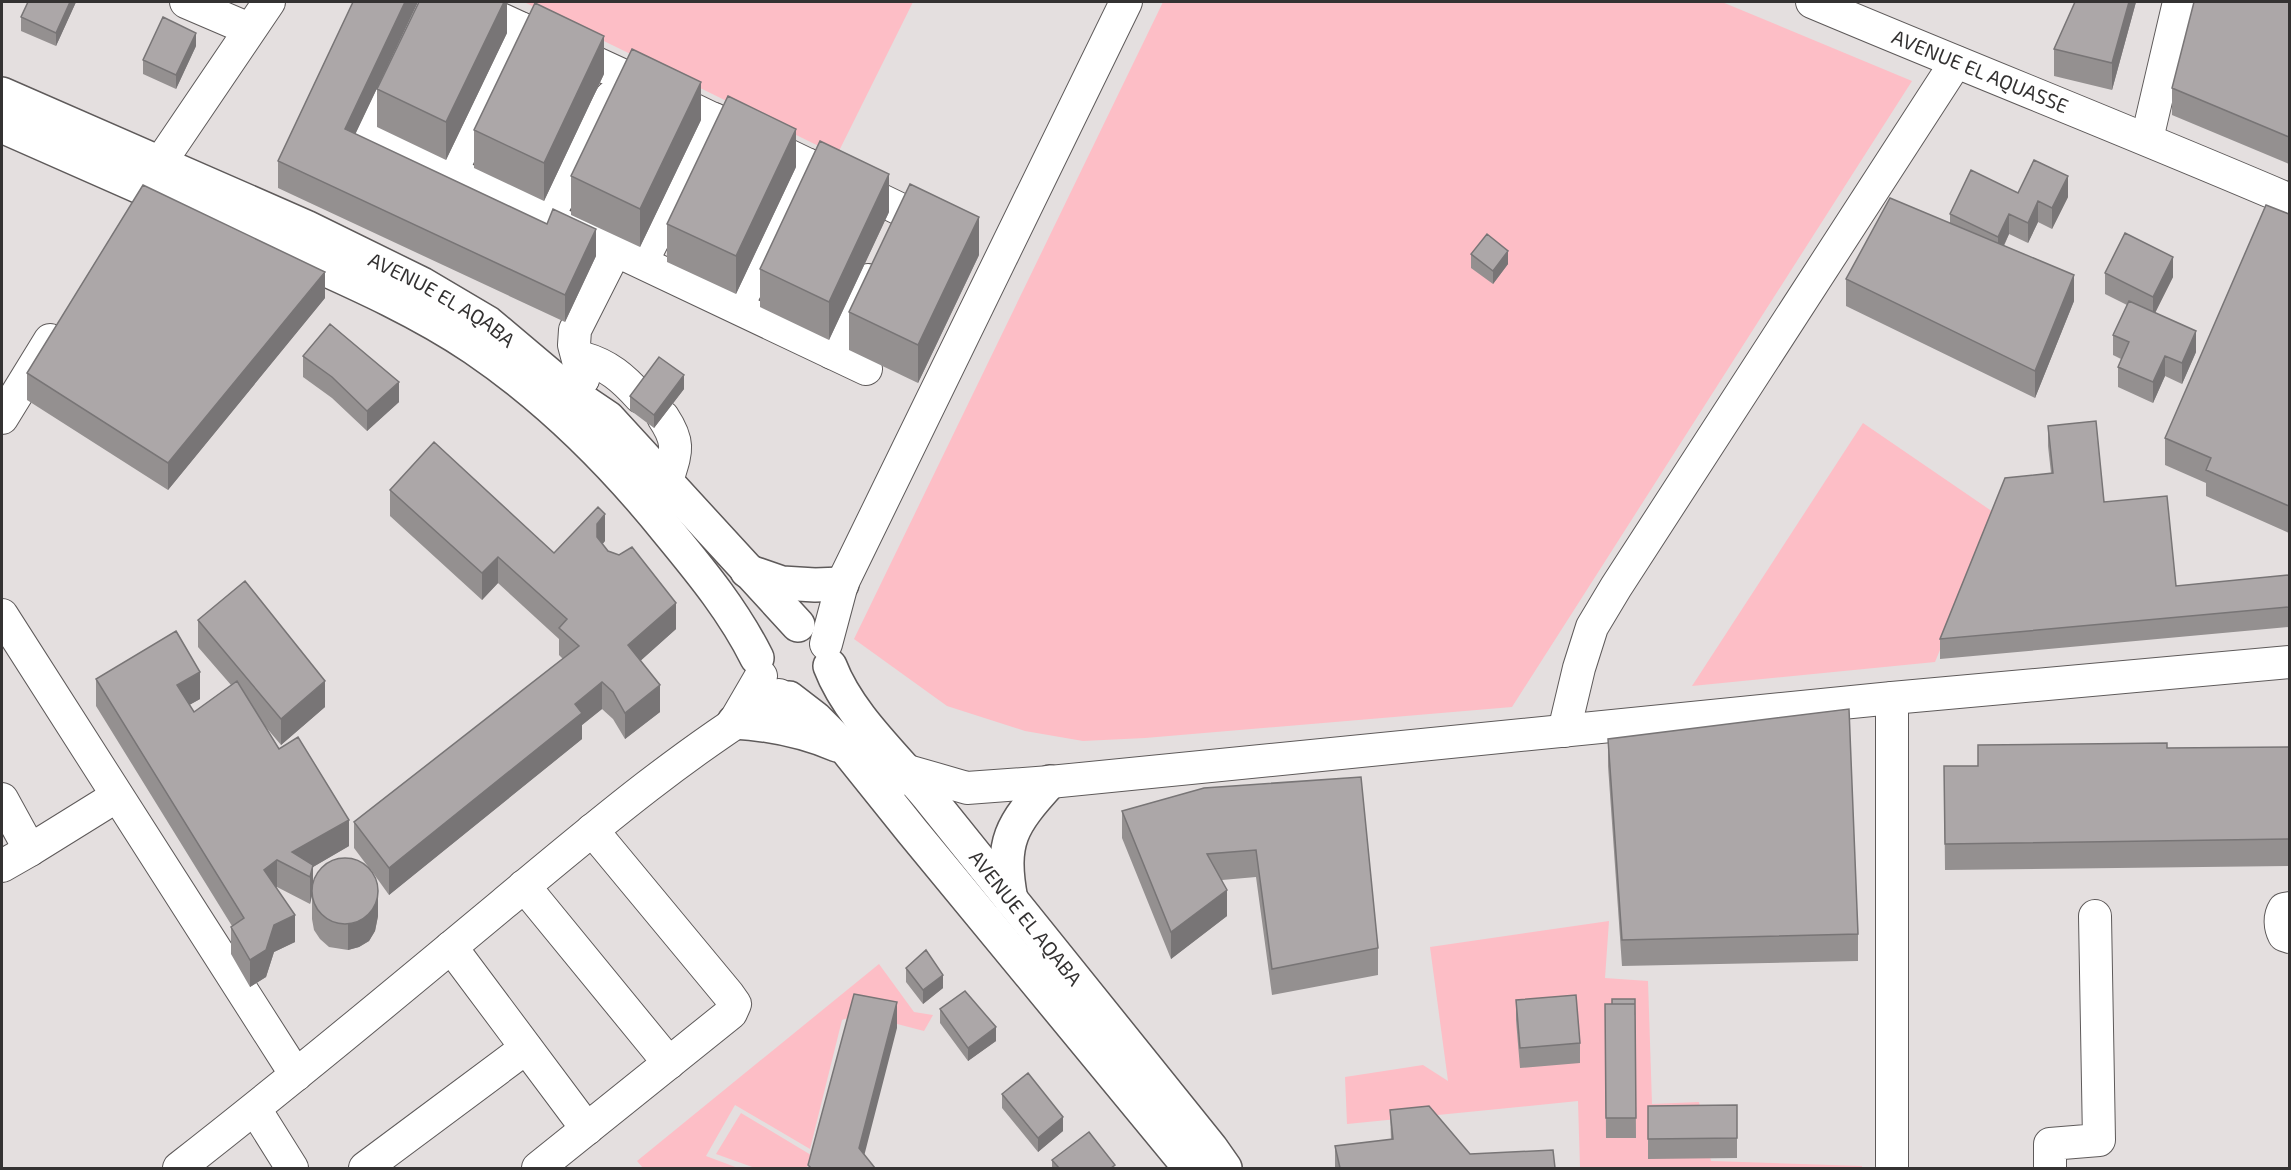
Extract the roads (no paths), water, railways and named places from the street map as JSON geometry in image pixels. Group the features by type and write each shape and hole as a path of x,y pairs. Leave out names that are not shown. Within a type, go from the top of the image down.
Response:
{"main road":[{"name":"AVENUE EL AQABA","path":"2,94 145,186 306,227 422,284 488,323 577,386 667,481 746,571 815,641 848,702 908,771 1011,900 1199,1164"},
{"name":"AVENUE EL AQABA","path":"2,126 145,186 410,310 474,348 534,393 588,443 645,503 719,594 744,632 771,682 815,718 847,750 912,831 1199,1164"},
{"path":"746,571 782,583 842,584"},
{"path":"786,626 815,641 827,677 812,694 801,698 771,682 760,647 767,637 786,626"},
{"path":"734,722 765,724 816,736 847,750"},
{"path":"1011,900 1006,871 1009,841 1024,810 1050,782"}],"street":[{"path":"186,2 249,29"},
{"path":"145,186 269,2"},
{"path":"425,2 367,118 368,134 866,369"},
{"path":"464,2 902,209 965,242"},
{"path":"815,641 1126,2"},
{"name":"AVENUE EL AQUASSE","path":"1812,2 2147,139 2289,200"},
{"path":"2147,139 2179,2"},
{"path":"451,173 520,28"},
{"path":"1564,731 1579,668 1592,627 1956,62"},
{"path":"548,217 622,75"},
{"path":"577,386 575,330 629,256 714,119"},
{"path":"737,307 808,165"},
{"path":"832,353 902,209"},
{"path":"2,418 63,318"},
{"path":"577,386 584,358 610,368 651,407 673,433 676,444 667,481"},
{"path":"2,615 296,1075"},
{"path":"882,794 908,771 967,788 1050,782 1892,698 2289,662"},
{"path":"179,1168 255,1109 592,830 734,722 771,682"},
{"path":"1892,698 1892,1168"},
{"path":"912,831 967,788"},
{"path":"2,866 117,796"},
{"path":"2,799 30,850"},
{"path":"557,1163 587,1129 731,1013 735,1004 592,830"},
{"path":"524,886 669,1063"},
{"path":"2289,908 2284,909 2281,914 2281,930 2289,937"},
{"path":"2050,1168 2050,1144 2099,1140 2096,916"},
{"path":"451,947 587,1129"},
{"path":"365,1168 526,1048"},
{"path":"255,1109 292,1168"}]}
